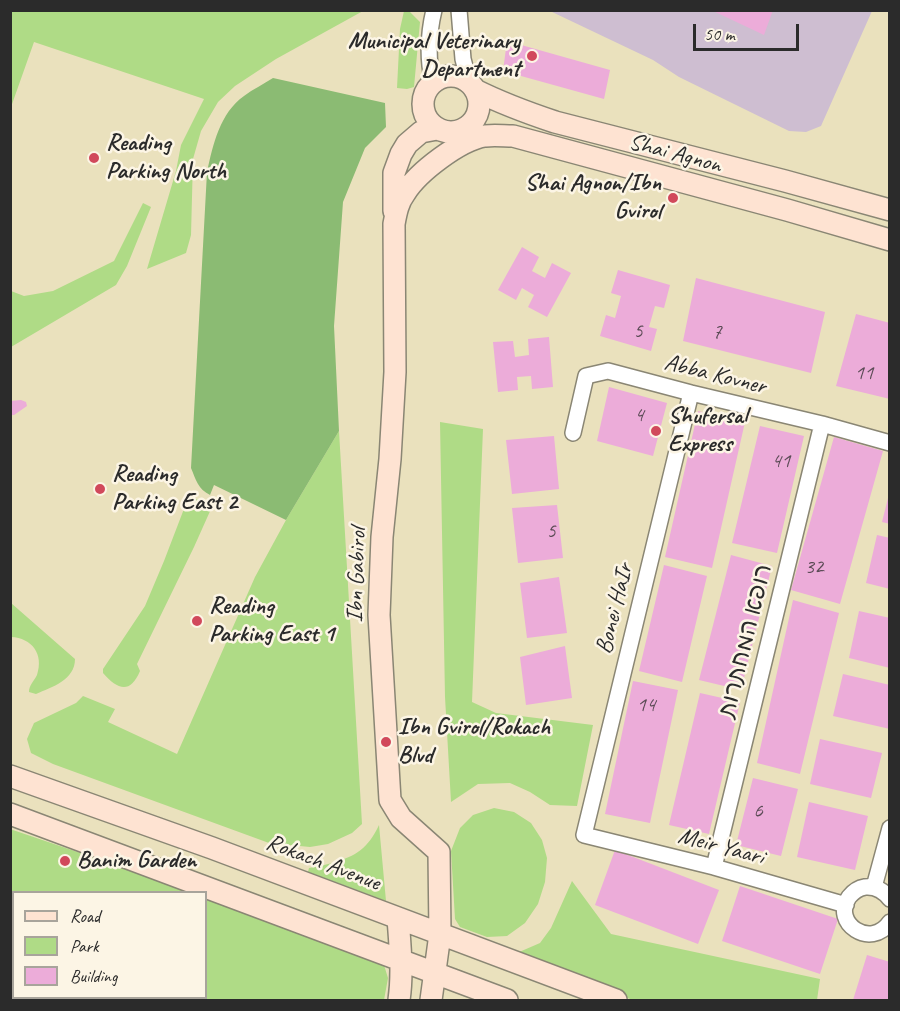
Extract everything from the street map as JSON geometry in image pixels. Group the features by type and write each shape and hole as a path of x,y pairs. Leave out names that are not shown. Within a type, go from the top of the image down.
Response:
{"main road":[{"path":"451,76 458,77 472,86 478,97 479,105 478,112 470,125 462,130 445,132 437,129 426,118 424,97 433,82 451,76"},
{"name":"Shai Agnon","path":"472,86 512,107 555,122 890,210"},
{"path":"470,125 512,129 651,174"},
{"path":"394,224 394,173 397,163 407,144 414,137 421,132 437,129"},
{"name":"Shai Agnon","path":"449,153 462,144 484,136 513,136 890,240"},
{"name":"Ibn Gabirol","path":"431,1000 440,934 439,852 401,818 390,800 379,615 382,537 390,459 394,372 394,224 401,199 412,183 422,172 449,153"},
{"name":"Rokach Avenue","path":"10,776 212,848 616,1000"},
{"path":"10,814 507,1000"},
{"path":"398,918 401,962 399,1000"}],"street":[{"path":"433,82 428,44 434,10"},
{"path":"459,10 463,59 472,86"},
{"name":"Abba Kovner","path":"573,433 586,376 608,371 890,443"},
{"name":"Bonei HaIr","path":"584,835 691,393"},
{"name":"רופא המחתרות","path":"714,867 822,424"},
{"path":"874,887 890,828"},
{"name":"Meir Yaari","path":"584,835 714,867 846,904"},
{"path":"890,899 882,890 874,887 860,888 849,898 845,913 852,927 865,934 880,931 890,922"}],"shaded area":[{"path":"550,11 872,11 821,126 806,132 789,131 679,77 653,60"}],"green space":[{"path":"11,10 363,11 276,59 235,86 218,102 201,131 193,159 191,235 186,253 147,269 176,171 181,145 204,99 34,42 11,107"},
{"path":"404,11 410,12 420,22 414,87 407,89 397,88 400,29"},
{"path":"273,78 385,103 386,127 365,148 343,202 334,326 339,431 286,520 214,485 210,495 206,493 200,487 191,468 207,172 215,140 229,111 244,96"},
{"path":"143,203 151,207 127,266 116,285 11,347 11,291 24,296 53,291 114,261"},
{"path":"440,422 483,429 472,702 496,713 593,725 577,806 550,805 510,783 478,784 451,802 445,697"},
{"path":"339,431 362,824 352,833 328,844 310,847 269,843 53,764 31,753 27,739 34,723 76,703 83,696 115,709 108,722 177,754 255,577"},
{"path":"195,498 211,509 137,664 140,671 136,679 128,686 118,686 103,673 103,669 145,606 187,501"},
{"path":"11,603 75,659 71,672 62,682 36,694 29,692 37,675 39,660 35,648 25,640 11,637"},
{"path":"494,808 514,812 531,823 542,840 547,858 545,882 538,904 525,923 507,936 487,937 460,927 455,919 451,851 460,828 473,815"},
{"path":"379,825 386,901 308,872 309,868 332,863 355,854 371,840"},
{"path":"10,829 192,891 12,891 12,999 207,999 207,896 384,965 388,978 384,1000 11,1000"},
{"path":"572,881 611,934 820,979 817,1000 633,1000 510,956 540,943 551,928"}],"building":[{"path":"711,10 773,10 764,35"},
{"name":"Municipal Veterinary Department","path":"507,41 610,70 604,99 503,71"},
{"path":"522,247 539,257 532,271 545,278 552,263 571,273 547,317 528,307 534,295 522,288 516,300 498,290"},
{"path":"618,270 670,285 664,308 655,306 649,327 657,329 651,351 600,336 606,315 615,318 621,296 611,293"},
{"path":"696,278 825,312 811,373 683,341"},
{"path":"856,314 890,323 890,399 836,386"},
{"path":"549,337 553,387 532,389 531,376 517,377 518,390 498,392 493,342 513,341 515,357 529,355 528,339"},
{"path":"609,387 667,403 653,456 597,441"},
{"path":"10,401 26,402 27,406 14,415 10,415"},
{"path":"698,411 745,422 712,568 665,557"},
{"path":"760,426 804,436 777,553 732,543"},
{"path":"554,436 559,489 512,494 506,440"},
{"path":"834,437 883,451 840,604 791,590"},
{"path":"890,494 890,524 882,522"},
{"path":"557,505 563,558 518,563 512,508"},
{"path":"877,535 890,538 890,589 866,583"},
{"path":"731,555 772,566 741,690 699,680"},
{"path":"664,565 707,576 682,682 639,671"},
{"path":"559,577 567,633 527,638 520,583"},
{"path":"793,600 839,613 800,774 757,763"},
{"path":"859,611 890,618 890,668 849,658"},
{"path":"565,646 572,698 526,705 520,657"},
{"path":"843,674 890,685 890,729 833,716"},
{"path":"633,681 678,690 650,823 605,814"},
{"path":"700,693 740,702 709,834 669,825"},
{"path":"820,739 882,753 871,798 810,784"},
{"path":"753,778 798,789 781,856 736,845"},
{"path":"809,802 868,816 855,870 797,857"},
{"path":"615,850 719,890 698,944 595,905"},
{"path":"740,886 838,919 820,974 722,941"},
{"path":"867,955 890,962 890,1000 853,1000"}],"place":[{"name":"Municipal Veterinary Department","path":"532,56"},
{"name":"Reading Parking North","path":"94,158"},
{"name":"Shai Agnon/Ibn Gvirol","path":"673,198"},
{"name":"Shufersal Express","path":"656,431"},
{"name":"Reading Parking East 2","path":"100,489"},
{"name":"Reading Parking East 1","path":"197,621"},
{"name":"Ibn Gvirol/Rokach Blvd","path":"386,742"},
{"name":"Banim Garden","path":"65,861"}]}
